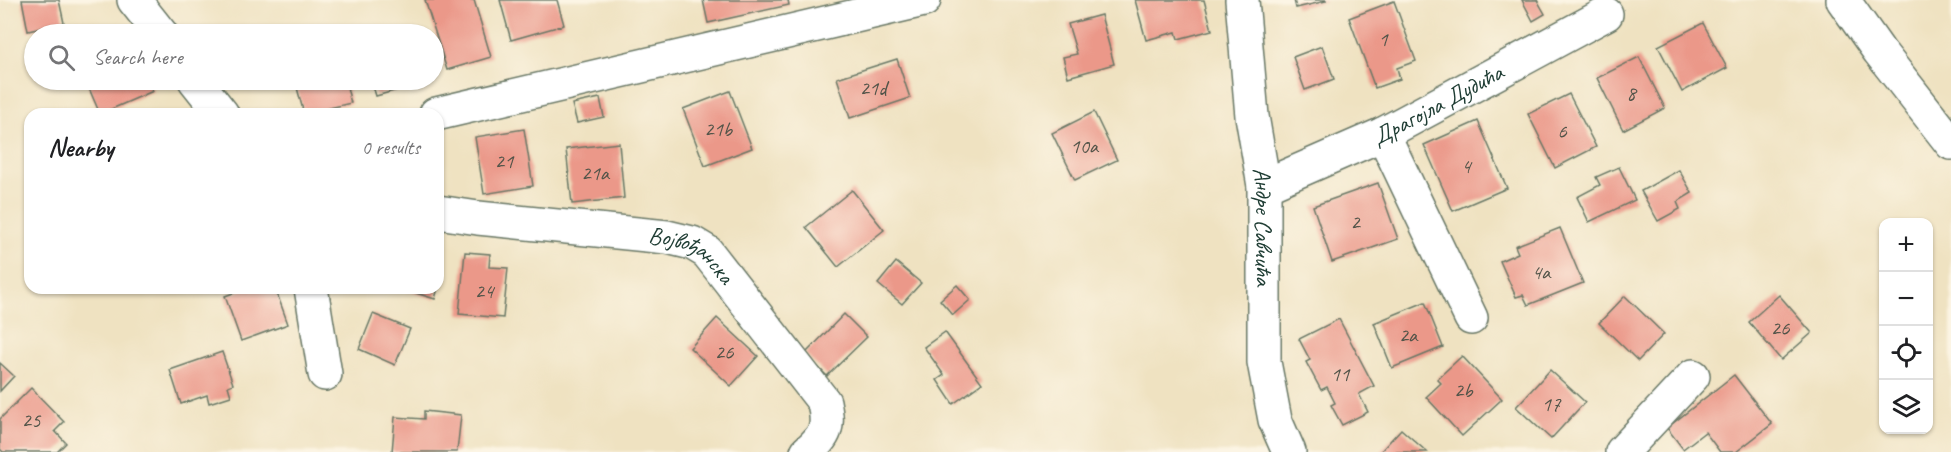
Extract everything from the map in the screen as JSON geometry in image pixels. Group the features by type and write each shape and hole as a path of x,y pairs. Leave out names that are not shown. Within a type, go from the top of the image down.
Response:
{"street":[{"path":"134,0 153,24"},
{"path":"444,112 924,0"},
{"name":"Андре Савчића","path":"1242,0 1252,116 1264,186 1264,362 1275,420 1288,452"},
{"path":"1843,0 1879,51 1951,143"},
{"name":"Драгојла Дудића","path":"1264,186 1383,134 1606,14"},
{"path":"203,90 217,108"},
{"path":"1383,134 1471,318"},
{"name":"Војвођанска","path":"444,213 667,237 692,243 707,252 824,402 828,421 820,440 807,452"},
{"path":"312,294 325,374"},
{"path":"1622,452 1693,376"}],"building":[{"path":"22,0 59,0 64,23 27,24"},
{"path":"425,0 474,0 491,57 447,70 444,60 444,24 433,24"},
{"path":"500,0 557,0 564,25 511,40"},
{"path":"703,0 788,0 789,5 708,23"},
{"path":"1135,0 1204,0 1212,30 1178,39 1176,32 1146,40"},
{"path":"1294,0 1326,0 1326,1 1296,8"},
{"path":"1522,0 1537,0 1545,14 1533,21"},
{"path":"1394,1 1416,61 1397,68 1400,79 1375,88 1349,18"},
{"path":"1101,15 1114,64 1068,77 1063,57 1077,54 1068,24"},
{"path":"1703,23 1727,68 1682,92 1658,46"},
{"path":"1322,46 1334,79 1305,90 1293,57"},
{"path":"1639,57 1665,108 1623,130 1597,78"},
{"path":"897,59 910,98 850,118 837,78"},
{"path":"90,90 153,91 114,108 97,108"},
{"path":"298,90 348,90 351,103 330,108 302,108"},
{"path":"374,90 397,90 376,96"},
{"path":"730,91 752,148 705,166 683,109"},
{"path":"1569,94 1596,147 1555,168 1528,114"},
{"path":"600,98 604,117 577,123 572,104"},
{"path":"1094,112 1117,160 1075,180 1052,133"},
{"path":"1478,121 1507,188 1453,211 1424,145"},
{"path":"524,129 533,186 484,194 475,137"},
{"path":"619,143 624,198 572,204 566,149"},
{"path":"1619,167 1635,200 1589,222 1577,197 1600,185 1596,177"},
{"path":"1679,170 1692,193 1677,202 1680,209 1658,221 1641,191"},
{"path":"1378,183 1398,239 1332,262 1313,206"},
{"path":"852,190 884,230 838,267 806,227"},
{"path":"1560,228 1583,283 1528,305 1523,295 1516,297 1500,261 1518,253 1515,246"},
{"path":"465,252 490,254 489,267 508,268 503,318 459,314"},
{"path":"896,262 921,283 902,304 878,284"},
{"path":"957,285 970,300 953,315 940,300"},
{"path":"277,294 288,324 241,341 225,296"},
{"path":"419,294 436,294 435,299"},
{"path":"1779,295 1812,333 1781,360 1749,322"},
{"path":"1625,296 1664,334 1638,361 1599,323"},
{"path":"1425,302 1443,347 1392,368 1374,323"},
{"path":"373,314 410,329 395,365 359,349"},
{"path":"844,314 867,337 827,376 805,354"},
{"path":"717,318 758,356 731,386 690,348"},
{"path":"1339,319 1374,386 1359,394 1368,412 1342,425 1331,405 1335,403 1327,387 1321,390 1306,362 1310,360 1299,339"},
{"path":"945,332 982,383 953,404 937,380 944,375 924,347"},
{"path":"222,352 233,384 228,386 231,396 209,403 207,395 181,404 170,370"},
{"path":"1462,356 1502,399 1462,436 1426,397 1441,383 1437,379"},
{"path":"0,363 14,376 0,391"},
{"path":"1550,370 1585,402 1551,439 1516,407"},
{"path":"1734,375 1772,424 1736,452 1720,452 1705,432 1683,449 1667,428"},
{"path":"31,388 64,422 55,431 66,443 57,452 3,452 0,449 0,419"},
{"path":"424,411 461,415 457,452 392,452 395,417 424,419"},
{"path":"1401,429 1427,452 1380,452"}]}
